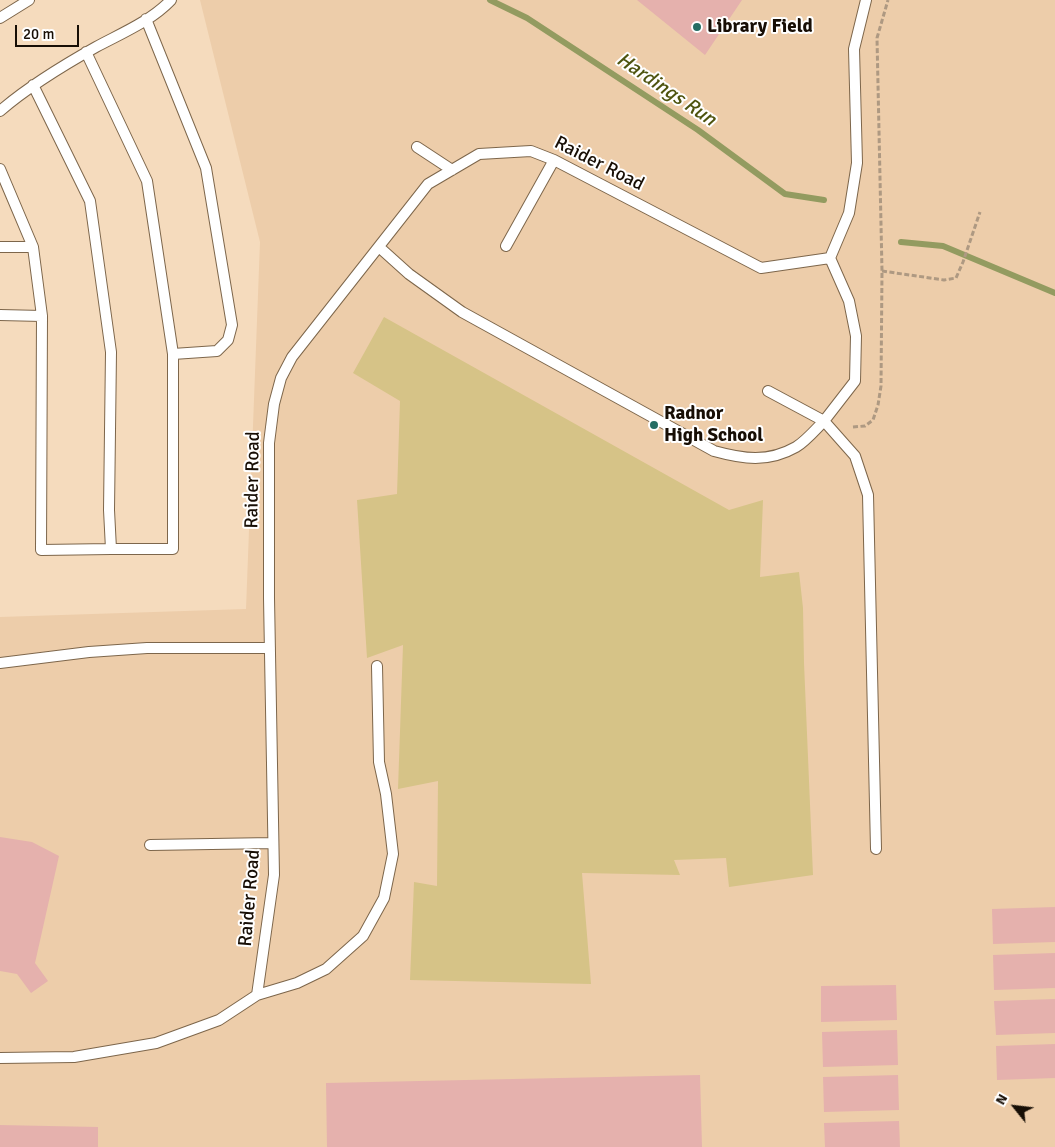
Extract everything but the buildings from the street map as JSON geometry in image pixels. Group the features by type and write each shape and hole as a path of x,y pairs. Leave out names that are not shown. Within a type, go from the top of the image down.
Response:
{"lane":[{"path":"0,18 29,0"},
{"path":"2,105 86,52 160,12 171,0"},
{"path":"378,247 409,274 462,312 714,451 741,458 768,458 797,447 824,421 854,381 856,336 849,301 830,258 850,213 857,162 854,49 866,0"},
{"path":"146,19 206,168 232,325 228,340 217,351 173,354"},
{"path":"0,168 33,247 42,316 41,550 172,549 173,354 147,181 86,52"},
{"path":"33,85 90,201 111,352 109,510 111,549"},
{"path":"417,147 452,170"},
{"name":"Raider Road","path":"256,995 274,874 269,443 274,404 281,378 292,357 428,184 479,154 531,151 554,160 761,268 830,258"},
{"path":"506,246 554,160"},
{"path":"0,247 33,247"},
{"path":"0,315 42,316"},
{"path":"768,391 824,421 855,456 868,495 876,849"},
{"path":"0,663 89,652 147,648 270,648"},
{"path":"0,1058 74,1057 156,1044 219,1020 256,995 297,983 326,969 363,936 384,898 393,854 386,794 379,762 377,666"},
{"path":"150,845 273,843"}],"path":[{"path":"853,427 865,426 873,420 881,386 882,271 877,38 888,0"},
{"path":"882,271 944,280 956,278 980,212"}],"shaded area":[{"name":"Radnor High School","path":"200,0 1055,0 1055,1147 0,1147 0,617 246,609 260,242"},
{"name":"Library Field","path":"637,0 742,0 705,55"},
{"path":"0,837 32,842 59,856 35,963 48,981 31,993 17,974 0,971"},
{"path":"1055,907 1055,942 993,944 992,909"},
{"path":"1055,953 1055,988 994,990 993,955"},
{"path":"896,985 897,1020 821,1022 821,986"},
{"path":"1055,999 1055,1033 996,1035 994,1001"},
{"path":"897,1030 898,1065 823,1067 822,1032"},
{"path":"1055,1044 1055,1078 997,1080 996,1046"},
{"path":"700,1075 702,1147 327,1147 326,1083"},
{"path":"898,1075 899,1110 824,1112 823,1077"},
{"path":"899,1121 900,1147 825,1147 824,1123"},
{"path":"0,1125 98,1127 98,1147 0,1147"}],"waterway":[{"name":"Hardings Run","path":"490,0 527,18 698,130 785,194 824,200"},
{"name":"Hardings Run","path":"901,242 943,246 1055,293"}],"place":[{"name":"Library Field","path":"697,27"},
{"name":"Radnor High School","path":"654,425"}]}
